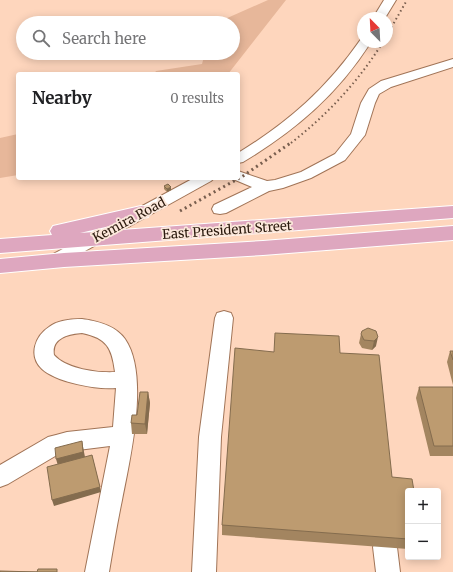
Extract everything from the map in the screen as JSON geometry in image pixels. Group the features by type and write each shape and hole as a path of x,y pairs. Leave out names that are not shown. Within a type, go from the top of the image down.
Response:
{"main road":[{"path":"0,245 145,210 153,228 161,234"},
{"name":"East President Street","path":"0,245 92,240 453,212"},
{"name":"East President Street","path":"0,266 453,233"}],"street":[{"path":"383,12 390,0"},
{"path":"240,158 274,136 314,104 337,81 361,48"},
{"path":"220,209 266,186 277,185 306,176 340,157 358,135 368,103 374,92 386,84 453,63"},
{"path":"240,177 266,186"},
{"name":"Kemira Road","path":"52,262 202,180"},
{"path":"204,572 210,436 224,318"},
{"path":"97,572 126,407 125,379"},
{"path":"0,477 56,444 67,441 122,434"},
{"path":"385,547 388,572"}],"shaded area":[{"path":"268,0 286,0 240,59 240,16 232,16"},
{"path":"203,60 239,60 230,72 155,72 156,71 202,64"},
{"path":"16,134 16,175 0,178 0,138"}],"building":[{"path":"168,184 171,187 167,189 164,186"},
{"path":"368,328 376,331 378,337 374,341 364,340 361,334 362,331"},
{"path":"275,333 339,336 340,353 379,355 392,477 412,479 414,488 405,488 405,539 222,525 235,348 274,352"},
{"path":"450,351 453,351 453,360"},
{"path":"419,387 453,387 453,446 434,446"},
{"path":"140,392 148,392 145,424 131,423 132,415 137,415"},
{"path":"82,441 83,452 56,459 55,448"},
{"path":"92,455 100,487 52,500 47,467"},
{"path":"38,569 57,569 57,572 37,572"},
{"path":"0,571 37,572 0,572"}],"railway":[{"path":"393,24 407,0"},
{"path":"291,143 305,132 342,97 379,48"},
{"path":"240,178 292,142"},
{"path":"180,211 236,180"}]}
